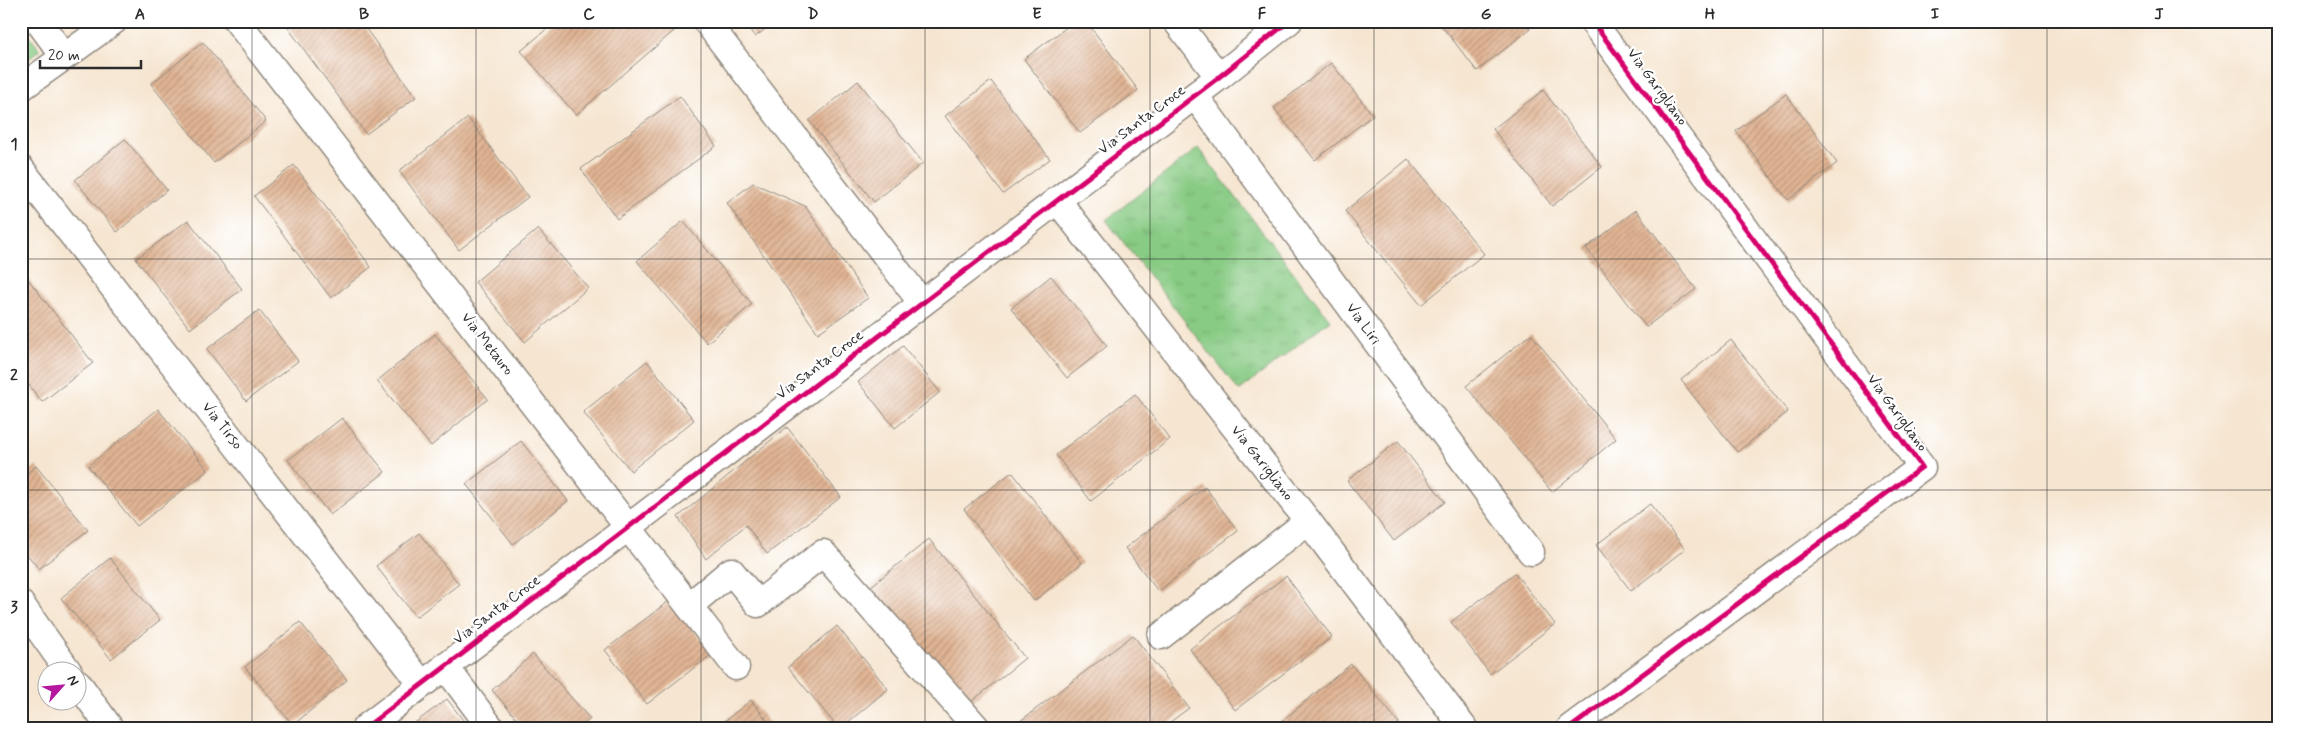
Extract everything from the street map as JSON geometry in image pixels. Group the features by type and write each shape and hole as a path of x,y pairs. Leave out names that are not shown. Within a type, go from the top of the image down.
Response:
{"street":[{"path":"38,21 64,56"},
{"path":"21,88 114,21"},
{"name":"Via Metauro","path":"237,21 736,667"},
{"path":"706,21 922,303"},
{"path":"1176,21 1219,78"},
{"name":"Via Santa Croce","path":"365,728 1219,78 1289,21"},
{"name":"Via Garigliano","path":"1570,728 1922,467 1592,21"},
{"name":"Via Liri","path":"1195,96 1531,552"},
{"name":"Via Tirso","path":"21,169 422,684"},
{"name":"Via Garigliano","path":"1057,200 1308,521 1464,728"},
{"path":"1161,636 1308,521"},
{"path":"689,606 731,571 758,604 823,553 977,728"},
{"path":"21,604 63,662"},
{"path":"445,666 491,728"},
{"path":"88,697 110,728"}],"green space":[{"path":"21,25 40,50 21,65"},
{"path":"1198,148 1330,320 1239,391 1106,220"}],"building":[{"path":"283,21 360,21 416,97 366,134"},
{"path":"556,21 667,21 675,30 576,115 521,51"},
{"path":"743,21 776,21 755,37"},
{"path":"1075,21 1086,21 1138,90 1080,133 1024,59"},
{"path":"1438,21 1524,21 1530,29 1477,71"},
{"path":"203,42 266,121 214,163 151,84"},
{"path":"1331,63 1373,115 1315,160 1274,108"},
{"path":"858,81 923,163 874,202 809,121"},
{"path":"991,81 1050,159 1003,194 945,116"},
{"path":"1543,90 1602,167 1552,206 1493,129"},
{"path":"1786,94 1837,163 1788,200 1736,131"},
{"path":"680,96 716,146 617,219 581,169"},
{"path":"468,118 528,197 459,250 399,171"},
{"path":"125,139 167,190 117,232 75,180"},
{"path":"1408,159 1484,254 1421,305 1345,211"},
{"path":"294,165 371,267 331,298 254,196"},
{"path":"753,183 805,206 868,298 818,333 727,203"},
{"path":"1636,210 1696,289 1646,327 1586,248"},
{"path":"188,220 242,289 190,329 136,259"},
{"path":"683,221 752,304 707,343 637,261"},
{"path":"538,229 588,288 525,342 475,282"},
{"path":"21,270 93,363 42,402 21,375"},
{"path":"1051,276 1107,346 1067,378 1011,308"},
{"path":"259,310 298,361 246,401 207,349"},
{"path":"435,334 488,399 431,446 377,381"},
{"path":"1531,334 1616,439 1552,492 1466,386"},
{"path":"1731,340 1788,412 1737,452 1681,380"},
{"path":"903,346 940,392 895,428 858,382"},
{"path":"647,361 694,420 631,471 583,412"},
{"path":"1135,394 1170,439 1091,501 1056,455"},
{"path":"158,409 208,470 137,526 88,466"},
{"path":"342,418 385,472 330,515 288,460"},
{"path":"787,427 841,497 767,554 746,525 706,559 678,517"},
{"path":"521,441 568,501 513,544 466,484"},
{"path":"1398,441 1445,502 1394,541 1347,481"},
{"path":"36,466 88,530 39,569 21,547 21,478"},
{"path":"1012,472 1082,563 1034,601 964,509"},
{"path":"1205,487 1238,531 1158,591 1125,548"},
{"path":"1650,504 1685,549 1631,591 1596,545"},
{"path":"419,533 459,584 416,617 376,566"},
{"path":"929,539 1025,658 965,707 869,588"},
{"path":"110,558 160,620 111,659 61,598"},
{"path":"1515,573 1555,624 1490,674 1451,622"},
{"path":"1286,576 1332,637 1235,710 1190,649"},
{"path":"670,600 712,654 647,704 605,650"},
{"path":"300,622 347,680 293,725 245,667"},
{"path":"837,626 888,689 841,728 838,728 788,667"},
{"path":"1133,635 1189,708 1162,728 1023,728 1019,722"},
{"path":"533,654 590,719 580,728 525,728 492,690"},
{"path":"1351,664 1399,723 1394,728 1273,728"},
{"path":"447,699 469,728 408,728"},
{"path":"751,700 773,728 716,728"}],"cycle path":[{"path":"365,728 1219,77 1289,21"},
{"path":"1570,728 1922,467 1592,21"}]}
